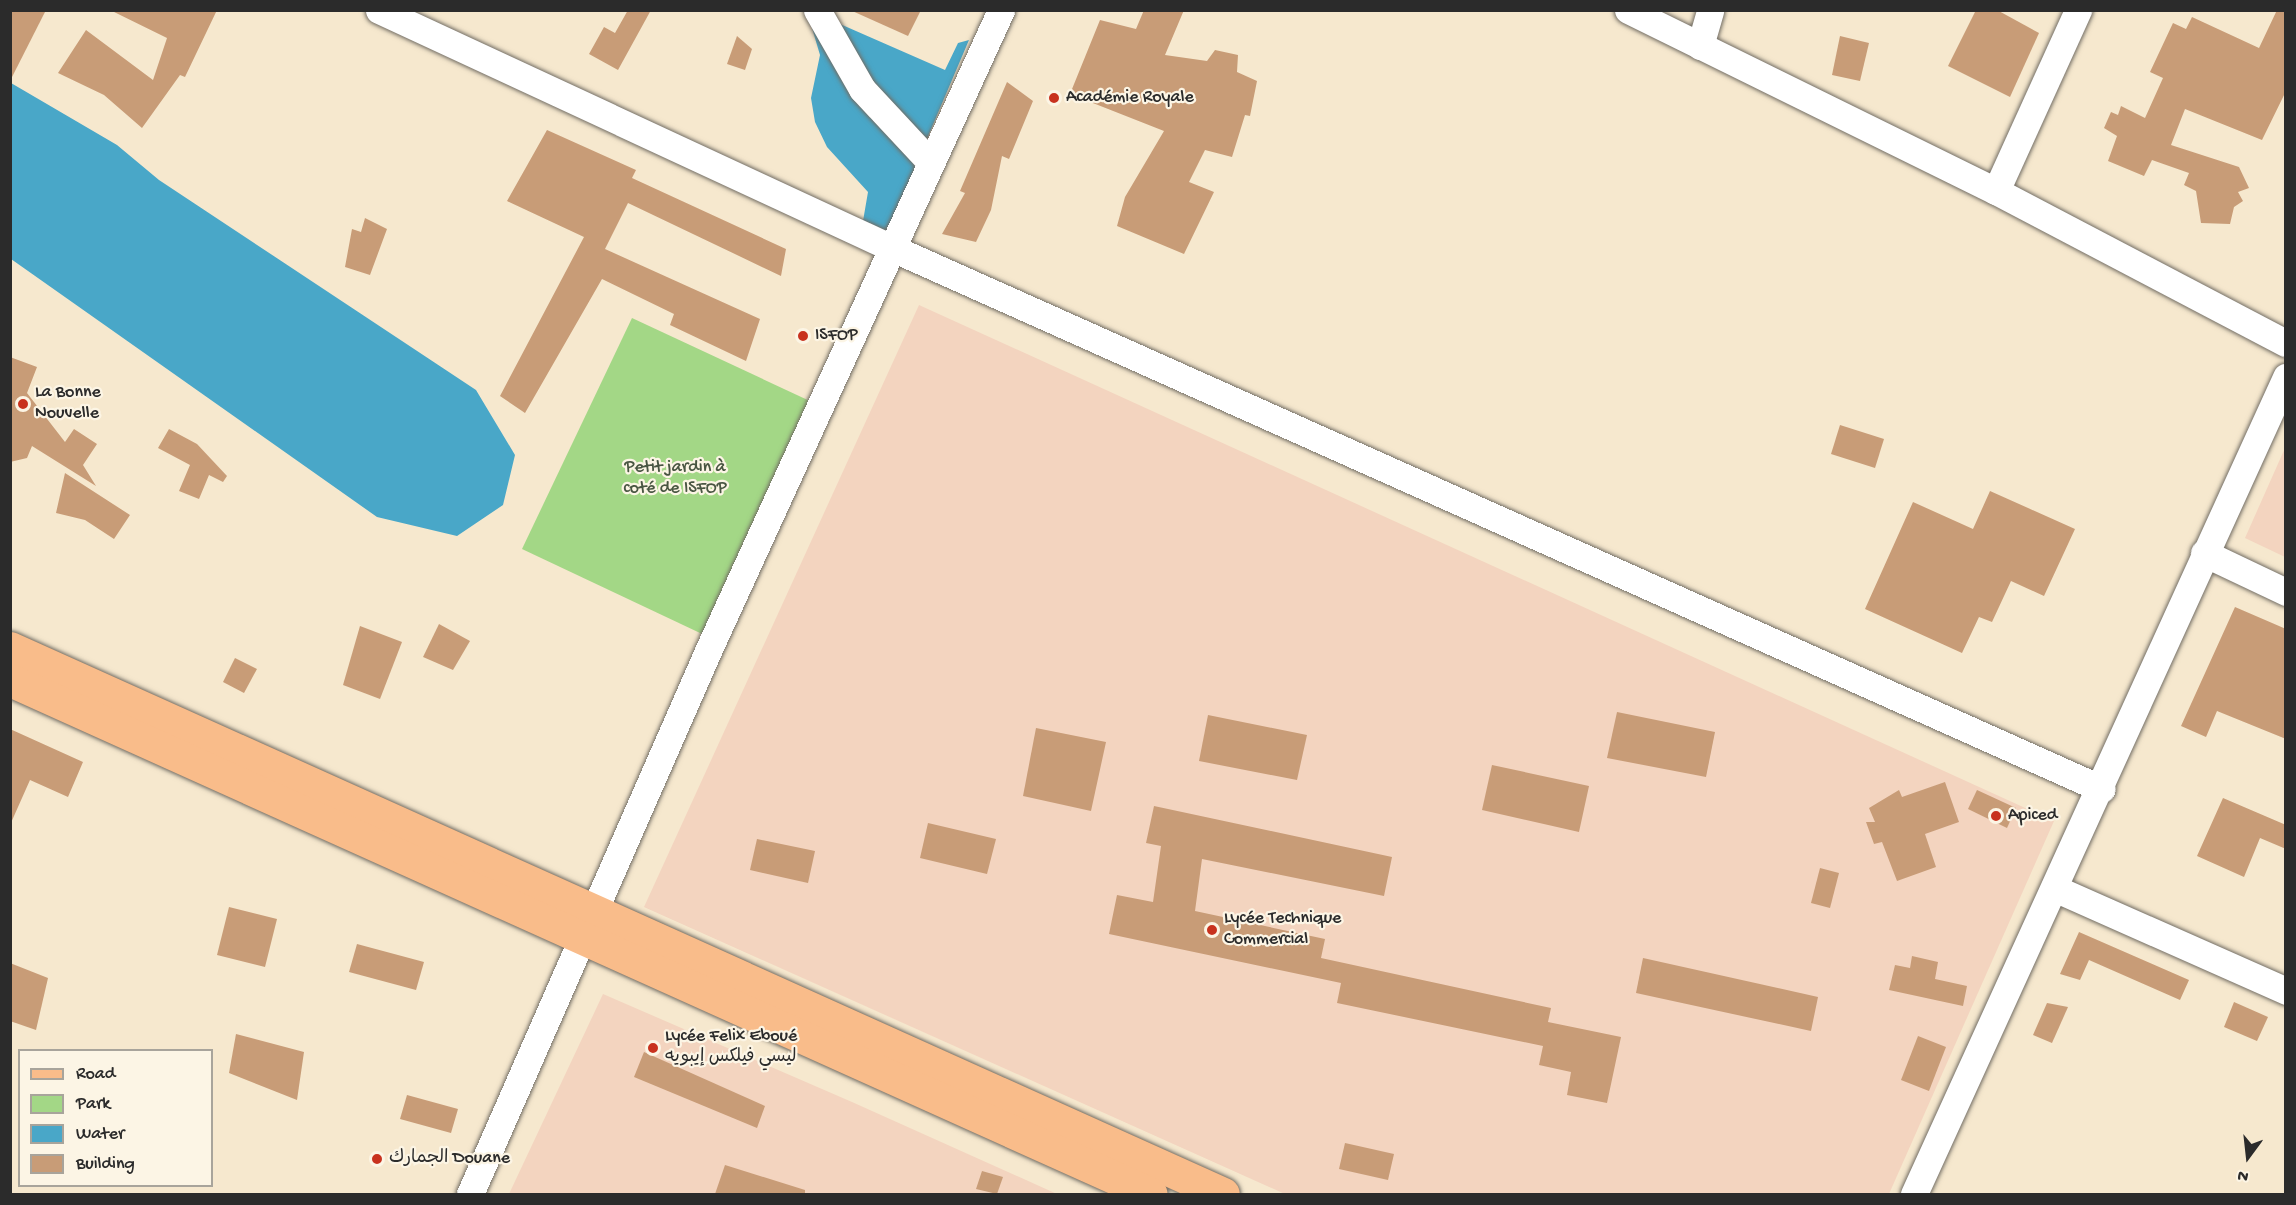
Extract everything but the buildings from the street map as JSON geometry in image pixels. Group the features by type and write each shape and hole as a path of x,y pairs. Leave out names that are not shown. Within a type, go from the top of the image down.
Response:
{"main road":[{"path":"10,648 1151,1194"},
{"path":"10,680 1223,1194"}],"street":[{"path":"379,10 892,248 2102,789"},
{"path":"817,10 862,89 930,162"},
{"path":"470,1194 930,162 1001,10"},
{"path":"1628,10 1996,191 2286,343"},
{"path":"1700,46 1710,10"},
{"path":"1996,191 2078,10"},
{"path":"1914,1194 2054,888 2102,789 2204,553 2286,377"},
{"path":"2204,553 2286,592"},
{"path":"2054,888 2286,991"}],"shaded area":[{"path":"919,305 2054,821 1889,1194 1285,1194 644,907"},
{"path":"2285,448 2285,557 2245,538"},
{"name":"Lycée Felix Eboué ليسي فيلكس إيبويه","path":"603,994 852,1102 1057,1194 509,1194"}],"green space":[{"name":"Petit jardin à coté de ISFOP","path":"632,318 827,409 717,641 522,549"}],"water":[{"path":"840,24 945,70 958,43 969,40 887,233 863,221 868,192 827,147 815,122 811,98 820,55 812,28"},
{"path":"11,83 117,145 159,180 476,390 515,455 503,505 457,536 377,517 11,259"}],"place":[{"name":"Académie Royale","path":"1054,98"},
{"name":"ISFOP","path":"803,336"},
{"name":"La Bonne Nouvelle","path":"23,404"},
{"name":"Apiced","path":"1996,816"},
{"name":"Lycée Technique Commercial","path":"1212,930"},
{"name":"Lycée Felix Eboué ليسي فيلكس إيبويه","path":"653,1048"},
{"name":"الجمارك Douane","path":"377,1159"}]}
